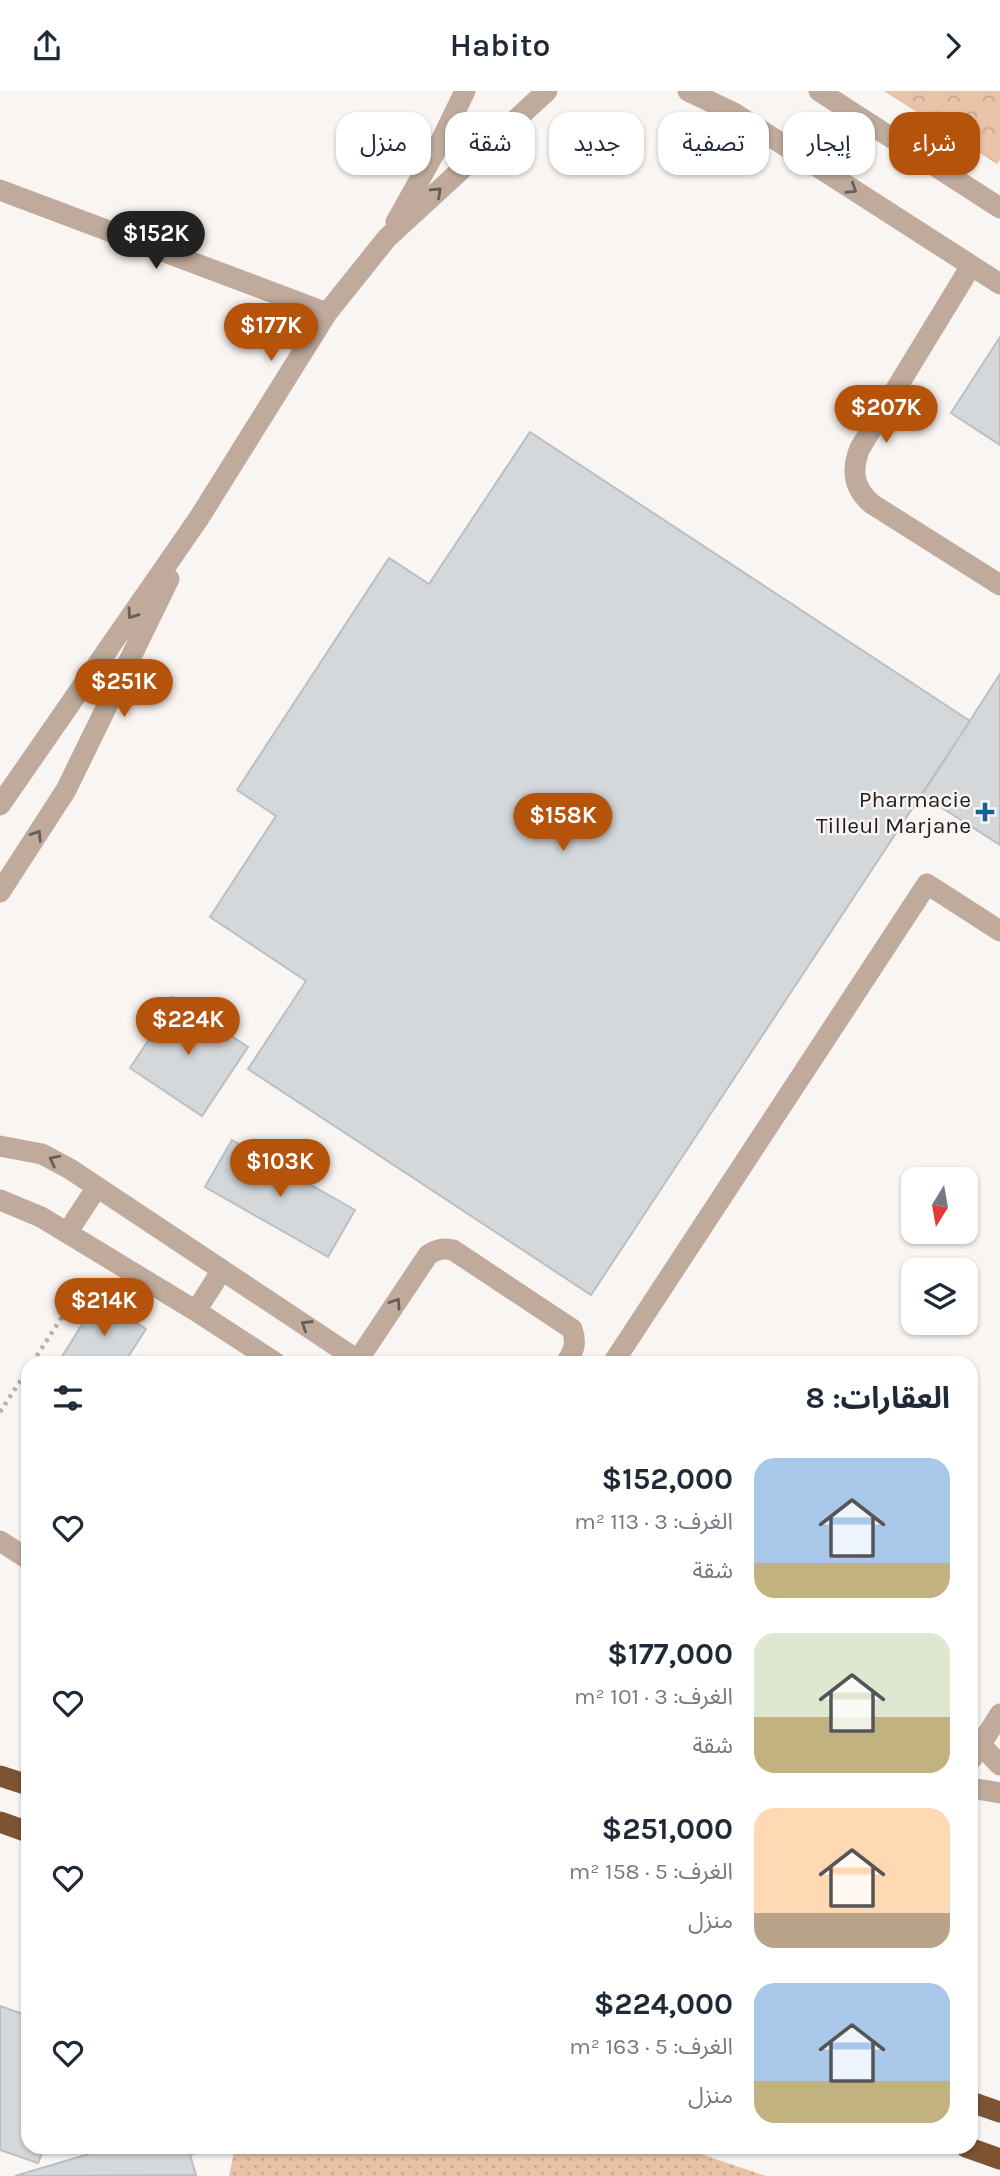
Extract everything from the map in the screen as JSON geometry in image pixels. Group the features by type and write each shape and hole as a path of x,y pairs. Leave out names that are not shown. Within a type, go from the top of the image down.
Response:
{"highway":[{"path":"0,1776 21,1783"},
{"path":"0,1822 21,1830"},
{"path":"978,2104 1000,2112"},
{"path":"978,2151 1000,2159"}],"street":[{"path":"387,238 439,145 465,91"},
{"path":"0,805 199,517 327,313 387,238 547,91"},
{"path":"688,91 734,113 1000,284"},
{"path":"819,91 1000,208"},
{"path":"0,190 327,313"},
{"path":"971,266 860,448 855,460 854,474 856,485 872,504 1000,585"},
{"path":"0,893 66,790 199,517"},
{"path":"619,1356 927,884 1000,931"},
{"path":"0,1146 42,1154 70,1169 351,1356"},
{"path":"67,1233 97,1187"},
{"path":"0,1200 41,1217 265,1356"},
{"path":"364,1356 428,1255 444,1248 453,1250 572,1329 576,1340 570,1356"},
{"path":"196,1311 222,1270"},
{"path":"0,1541 21,1554"},
{"path":"978,1743 1000,1714"},
{"path":"978,1751 1000,1765"},
{"path":"978,1789 1000,1793"}],"path":[{"path":"37,1356 103,1255"},
{"path":"0,1412 21,1380"}],"green space":[{"path":"884,91 1000,91 1000,160 997,164 980,153 980,112 917,112"},
{"path":"234,2154 701,2154 766,2176 229,2176"}],"building":[{"path":"1000,337 1000,445 951,413"},
{"path":"530,432 970,721 591,1295 248,1069 306,981 210,917 276,816 237,790 389,558 429,584"},
{"path":"1000,674 1000,845 922,795"},
{"path":"172,997 248,1047 202,1116 130,1068 152,1035 149,1032"},
{"path":"232,1140 355,1210 328,1257 205,1187"},
{"path":"98,1299 146,1329 129,1356 62,1356"},
{"path":"0,2006 21,2014 21,2154 41,2154 38,2163 0,2150"},
{"path":"89,2154 193,2154 190,2155 196,2175 15,2176"}],"place":[{"name":"Pharmacie Tilleul Marjane","path":"985,812"}]}
